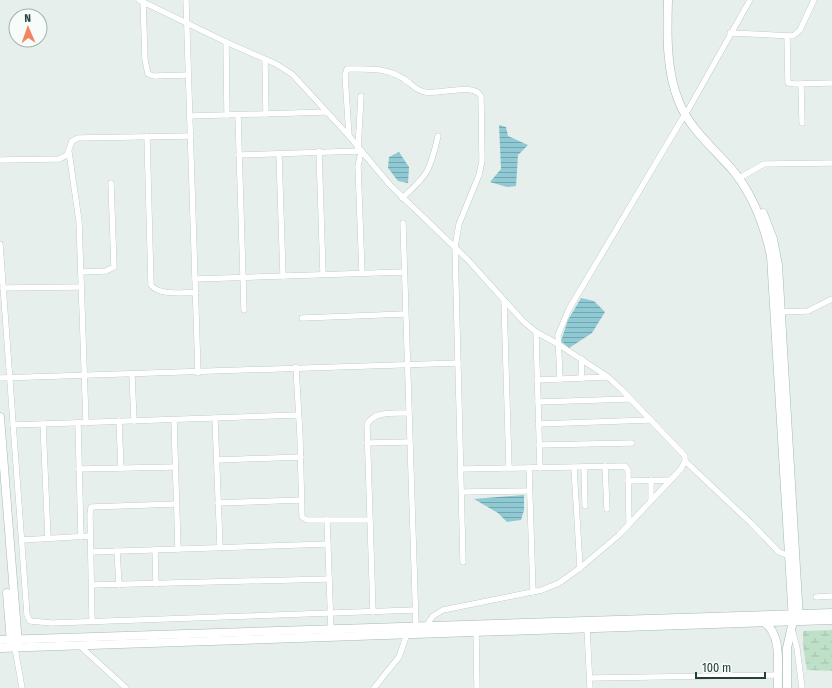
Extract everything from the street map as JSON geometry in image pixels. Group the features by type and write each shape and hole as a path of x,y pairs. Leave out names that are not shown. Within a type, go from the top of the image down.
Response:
{"street":[{"path":"186,0 198,373"},
{"path":"668,0 671,71 676,95 686,112 744,186 768,242 773,270 789,556 802,688"},
{"path":"672,0 675,68 686,112 743,176 760,207 773,239 778,265 795,620 786,655 787,688"},
{"path":"560,379 558,344 562,324 576,295 686,112 750,0"},
{"path":"730,33 787,36 798,34 814,0"},
{"path":"142,1 186,24 284,68 292,74 349,136 402,198 455,247 504,301 536,332 558,344 608,377 683,454 685,461 778,552 789,556"},
{"path":"142,1 145,60 148,74 154,76 188,75"},
{"path":"787,36 788,82 802,84 832,83"},
{"path":"226,42 227,115"},
{"path":"265,60 266,114"},
{"path":"349,136 345,74 347,69 374,68 388,71 425,92 469,89 479,93 482,110 482,161 479,175 459,224 455,247 462,469 463,562"},
{"path":"802,84 802,122"},
{"path":"361,96 360,150 358,166 362,273"},
{"path":"190,116 327,112"},
{"path":"238,115 244,310"},
{"path":"147,136 151,285 164,292 196,293"},
{"path":"86,423 78,210 73,187 69,152 72,141 78,138 191,136"},
{"path":"402,198 422,180 429,169 438,136"},
{"path":"239,155 360,150"},
{"path":"319,151 323,274"},
{"path":"0,160 54,159 64,157 69,152"},
{"path":"279,154 283,276"},
{"path":"743,176 764,164 832,163"},
{"path":"81,272 106,271 114,267 111,183"},
{"path":"403,223 416,626"},
{"path":"0,244 27,615 30,621 44,623 415,610"},
{"path":"195,279 404,272"},
{"path":"3,288 81,287"},
{"path":"781,312 808,311 832,300"},
{"path":"504,301 509,468"},
{"path":"302,318 405,314"},
{"path":"536,332 540,468"},
{"path":"581,378 582,359"},
{"path":"0,378 198,373 296,368 458,363"},
{"path":"296,368 301,457 301,513 304,519 370,520"},
{"path":"132,375 134,421"},
{"path":"537,380 608,377"},
{"path":"538,402 630,399"},
{"path":"373,612 367,425 371,417 408,413"},
{"path":"13,425 174,420 298,414"},
{"path":"0,417 14,639"},
{"path":"215,418 220,547"},
{"path":"174,420 178,549"},
{"path":"538,424 650,420"},
{"path":"119,421 121,468"},
{"path":"78,423 81,537"},
{"path":"43,424 48,538"},
{"path":"367,443 409,442"},
{"path":"539,445 632,443"},
{"path":"217,460 301,457"},
{"path":"426,626 434,616 443,610 533,592 559,583 580,568 612,541 671,480 685,461"},
{"path":"605,466 607,509"},
{"path":"462,469 625,466 628,470 629,524"},
{"path":"79,469 175,467"},
{"path":"584,467 585,506"},
{"path":"529,468 528,491 533,592"},
{"path":"574,468 580,568"},
{"path":"650,480 651,500"},
{"path":"628,481 671,480"},
{"path":"462,492 528,491"},
{"path":"0,494 15,648 22,688"},
{"path":"218,503 301,500"},
{"path":"92,621 90,536 91,507 176,504"},
{"path":"327,520 331,629"},
{"path":"22,540 90,536"},
{"path":"91,552 328,544"},
{"path":"155,550 156,584"},
{"path":"117,551 119,585"},
{"path":"92,585 330,579"},
{"path":"816,597 832,596"},
{"path":"0,648 764,622 795,620 832,614"},
{"path":"0,640 416,626 832,620"},
{"path":"764,622 770,626 775,634 778,688"},
{"path":"587,628 590,688"},
{"path":"476,631 478,688"},
{"path":"374,688 399,657 407,634"},
{"path":"80,646 126,688"},
{"path":"590,678 778,675"}],"green space":[{"path":"832,630 832,671 807,670 803,645 803,631"}],"water":[{"path":"499,125 506,127 508,136 528,145 518,155 516,186 507,187 490,182 501,169"},
{"path":"399,152 409,167 408,183 398,181 388,168 389,157"},
{"path":"581,298 594,301 605,312 592,333 569,348 561,341 568,320"},
{"path":"524,495 524,510 521,520 507,522 498,513 474,499"}]}
